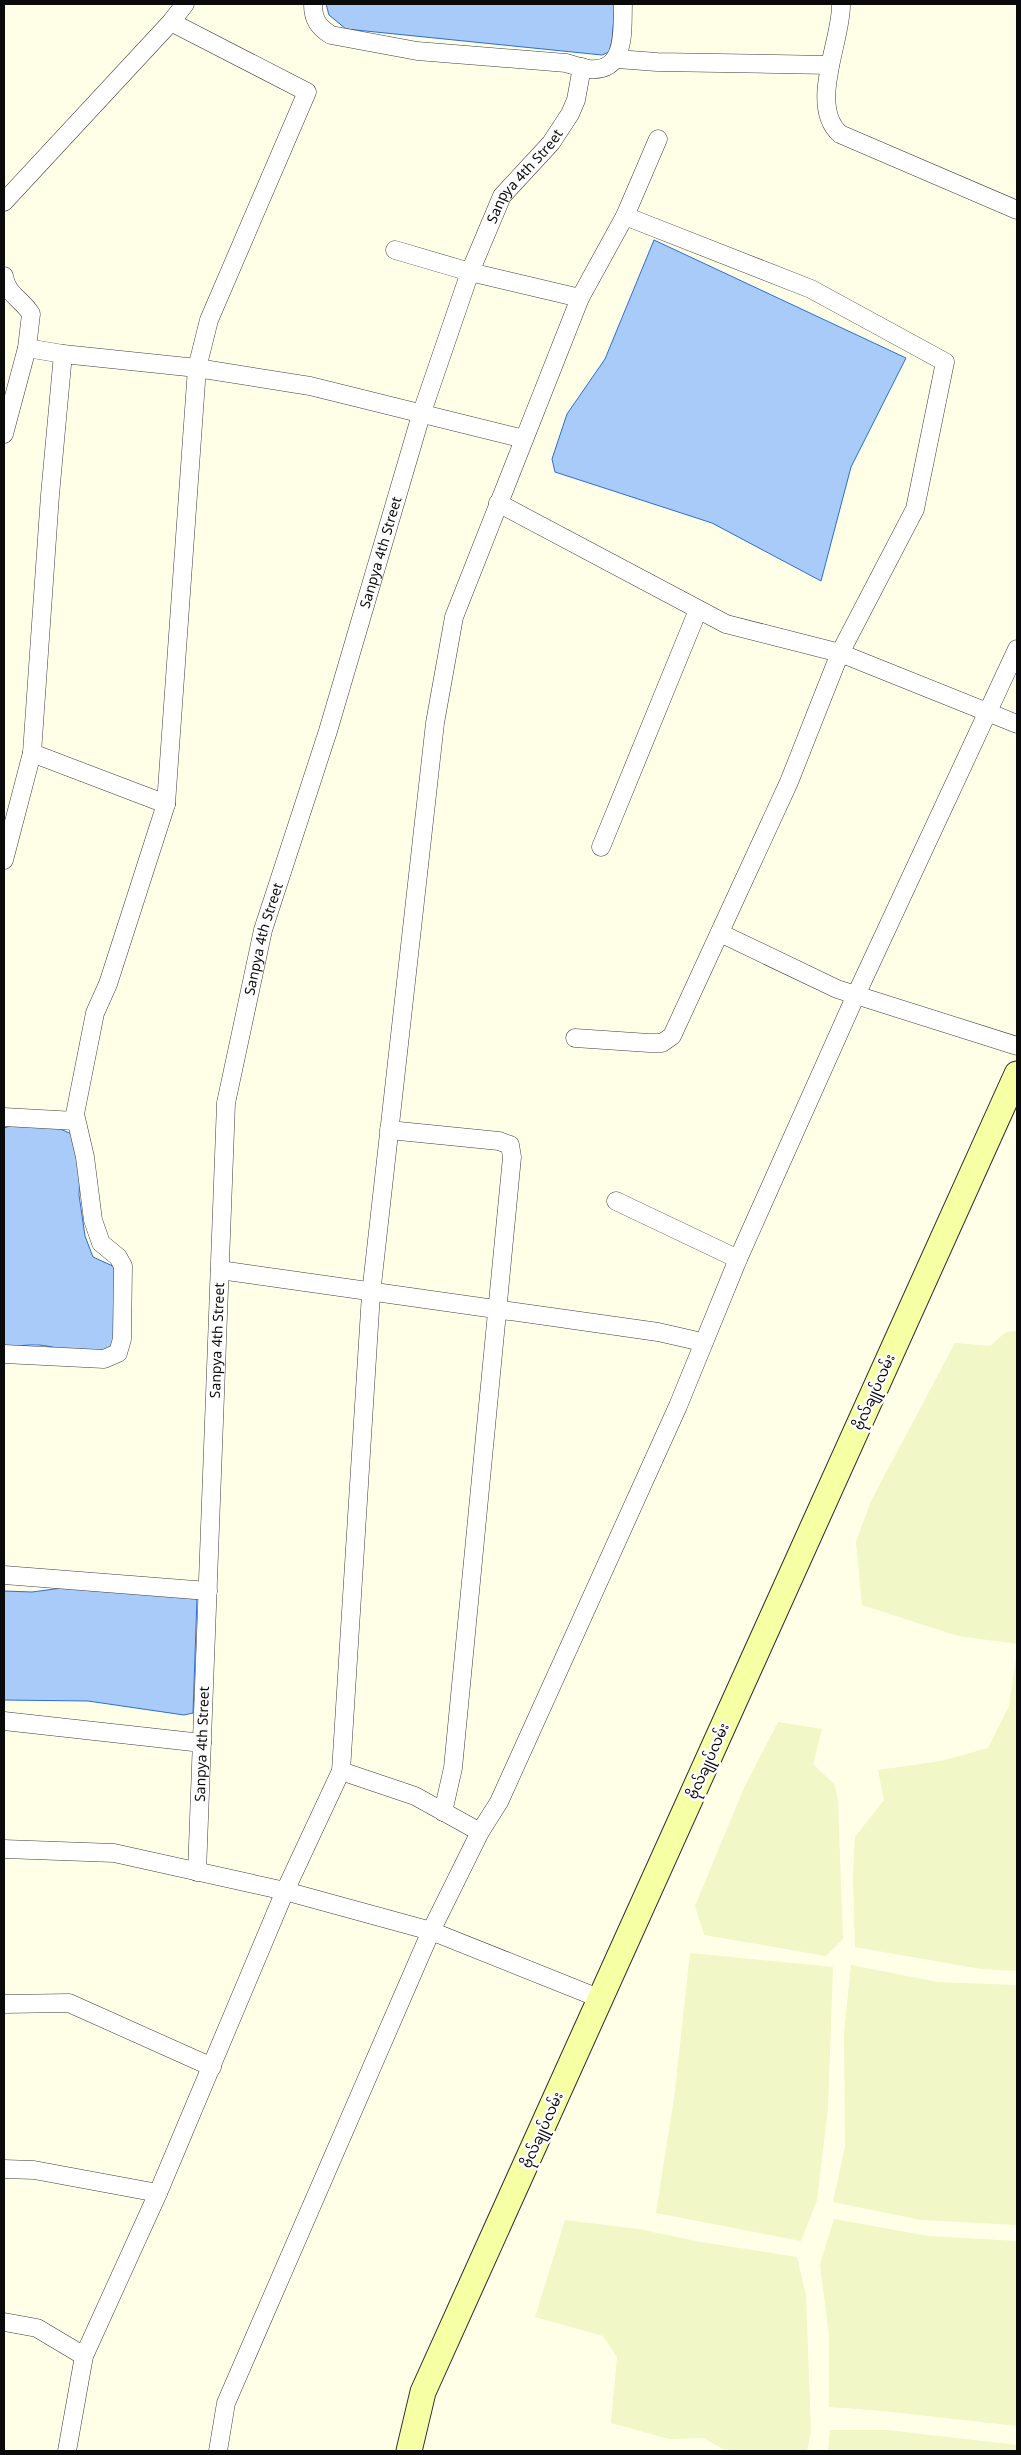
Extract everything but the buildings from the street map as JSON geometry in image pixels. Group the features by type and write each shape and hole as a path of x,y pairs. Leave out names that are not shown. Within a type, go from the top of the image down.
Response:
{"street":[{"path":"4,202 171,22 185,4"},
{"path":"313,4 316,21 322,29 331,35 417,51 537,60 589,69 610,65 617,59 621,40 623,4"},
{"path":"841,4 830,65 827,109 832,126 840,134 1017,210"},
{"path":"4,1354 104,1359 118,1353 122,1339 124,1266 118,1257 101,1243 93,1220 85,1157 76,1121 77,1102 95,1014 117,958 166,804 197,368 209,320 306,92 171,22"},
{"path":"617,59 665,63 830,65"},
{"name":"Sanpya 4th Street","path":"197,1872 226,1103 263,930 331,722 421,415 470,272 502,196 560,132 570,114 576,100 582,67"},
{"path":"67,2451 84,2356 158,2193 286,1891 340,1771 372,1290 435,723 454,617 580,298 625,216 658,139"},
{"path":"575,1038 662,1043 672,1036 790,782 840,653 915,509 945,362 811,289 625,216"},
{"path":"395,250 470,272 580,298"},
{"path":"4,276 5,286 31,314 27,348 4,434"},
{"path":"27,348 63,354 197,368 310,386 524,439"},
{"path":"4,860 32,753 50,495 63,354"},
{"path":"498,503 726,624 840,653 1017,724"},
{"path":"601,847 633,764 698,610"},
{"path":"218,2451 226,2403 431,1931 480,1832 499,1802 512,1775 678,1406 702,1342 856,995 1017,649"},
{"path":"32,753 166,804"},
{"path":"720,932 837,989 1017,1046"},
{"name":"ဗိုလ်ချုပ်လမ်း","path":"409,2451 424,2392 1017,1074"},
{"path":"4,1117 76,1121"},
{"path":"389,1130 499,1141 510,1145 512,1157 453,1768 443,1812"},
{"path":"616,1201 738,1259"},
{"path":"220,1270 498,1308 658,1332 702,1342"},
{"path":"4,1575 208,1591"},
{"path":"4,1721 202,1743"},
{"path":"340,1771 415,1796 480,1832"},
{"path":"4,1848 114,1853 286,1891 431,1931 601,1999"},
{"path":"4,2004 69,2003 212,2067"},
{"path":"4,2169 34,2170 158,2193"},
{"path":"4,2322 37,2328 84,2356"}],"green space":[{"path":"1017,1331 1017,1644 958,1636 862,1605 856,1542 871,1501 955,1343 990,1346 1006,1332"},
{"path":"1016,1657 1017,1971 981,1969 855,1947 853,1878 855,1837 884,1800 878,1770 941,1761 988,1748 1009,1706"},
{"path":"778,1722 822,1729 813,1764 835,1785 838,1801 843,1939 826,1956 704,1935 695,1906 744,1788"},
{"path":"690,1953 833,1967 828,2108 817,2200 801,2241 656,2213 675,2091"},
{"path":"851,1965 938,1982 1017,1985 1017,2225 921,2220 833,2202 845,2146 844,2034"},
{"path":"834,2219 928,2236 1017,2241 1017,2426 829,2407 829,2336 820,2264"},
{"path":"565,2220 638,2229 701,2242 797,2257 806,2295 811,2432 807,2451 727,2451 703,2438 669,2439 611,2423 617,2357 603,2336 535,2317"},
{"path":"830,2430 887,2430 1017,2445 1017,2451 828,2451"}],"water":[{"path":"326,4 615,4 609,52 602,55 346,29 329,15"},
{"path":"654,240 906,358 851,467 821,581 712,523 555,472 552,459 567,414 605,359"},
{"path":"22,1122 51,1125 74,1135 81,1149 79,1195 85,1236 93,1257 115,1267 117,1342 109,1348 100,1351 80,1352 39,1345 4,1347 4,1128"},
{"path":"77,1586 197,1598 193,1713 184,1715 88,1701 4,1700 4,1591 32,1592"}]}
